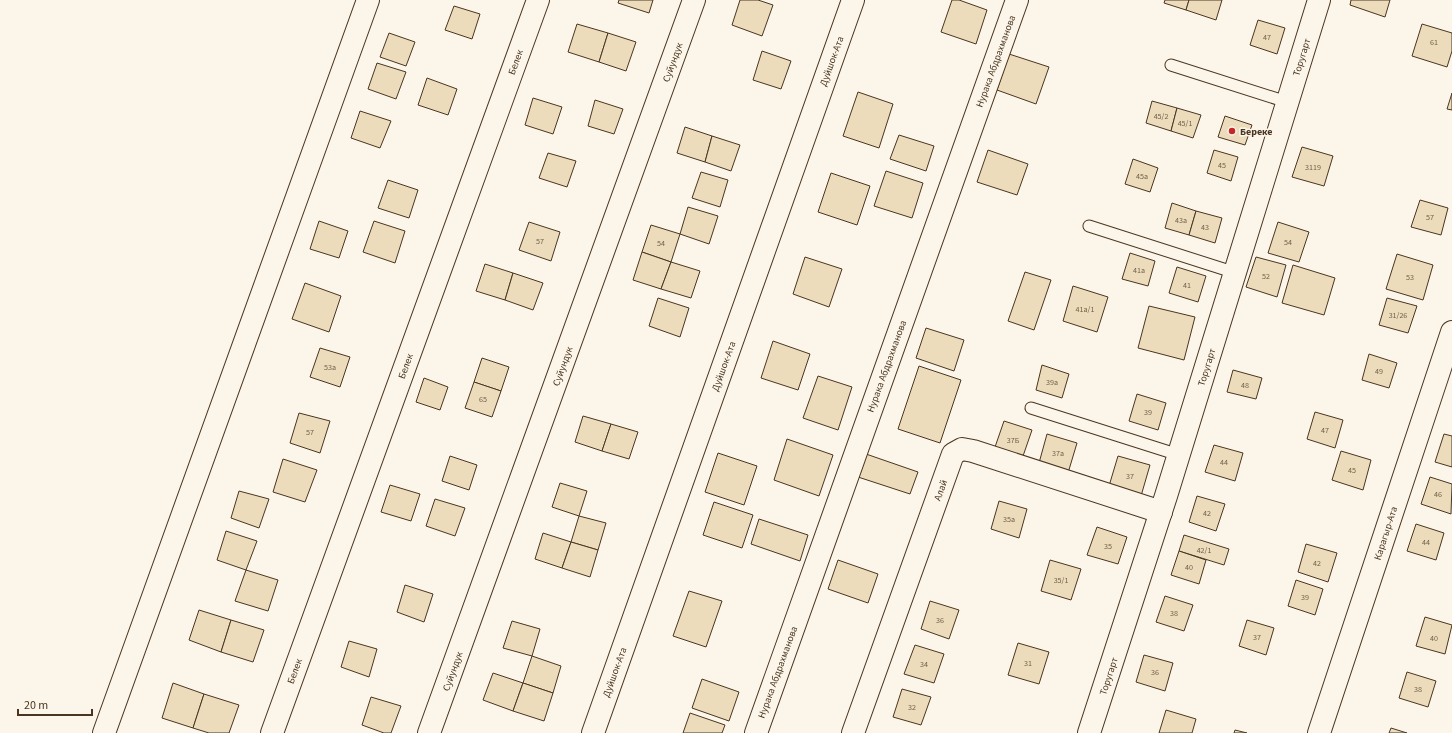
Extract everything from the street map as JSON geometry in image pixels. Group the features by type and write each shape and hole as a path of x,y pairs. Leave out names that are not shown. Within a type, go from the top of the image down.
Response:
{"street":[{"path":"104,733 368,0"},
{"name":"Белек","path":"272,733 538,0"},
{"name":"Суйундук","path":"429,733 694,0"},
{"name":"Дуйшок-Ата","path":"593,733 853,0"},
{"name":"Нурака Абдрахманова","path":"756,733 1017,0"},
{"name":"Торугарт","path":"1089,733 1179,455 1319,0"},
{"name":"Карагыр-Ата","path":"1319,733 1452,332"},
{"name":"Алай","path":"853,733 953,454 962,449 973,451 1161,512"}],"lane":[{"path":"1171,65 1287,102"},
{"path":"1089,226 1236,273"},
{"path":"1031,408 1179,455"}],"building":[{"path":"619,0 653,0 649,13 618,3"},
{"path":"740,0 758,0 773,5 762,36 732,25"},
{"path":"952,0 959,0 987,10 976,44 941,32"},
{"path":"1165,0 1189,0 1186,10 1164,3"},
{"path":"1189,0 1222,0 1216,20 1186,10"},
{"path":"1351,0 1390,0 1385,17 1350,5"},
{"path":"454,6 480,14 472,39 445,30"},
{"path":"1258,20 1285,28 1277,54 1250,45"},
{"path":"577,24 608,33 599,62 568,52"},
{"path":"1422,24 1452,33 1452,51 1447,67 1412,56"},
{"path":"389,33 415,42 406,66 380,57"},
{"path":"608,33 636,42 626,71 599,62"},
{"path":"762,51 791,61 781,89 753,80"},
{"path":"1009,54 1049,67 1036,104 997,90"},
{"path":"377,63 406,72 396,99 368,89"},
{"path":"427,78 457,89 448,115 418,105"},
{"path":"858,92 893,104 879,148 843,136"},
{"path":"1452,93 1452,110 1447,109"},
{"path":"533,98 562,107 553,134 525,125"},
{"path":"595,100 623,109 614,134 588,126"},
{"path":"1152,101 1177,108 1171,131 1146,123"},
{"path":"1177,108 1201,115 1193,138 1171,131"},
{"path":"360,111 391,121 380,148 351,138"},
{"path":"1225,116 1252,125 1245,145 1218,137"},
{"path":"685,127 712,136 705,162 677,153"},
{"path":"899,135 934,146 926,171 890,159"},
{"path":"712,136 740,145 731,171 705,162"},
{"path":"1302,147 1333,156 1324,186 1292,177"},
{"path":"988,150 1028,164 1017,195 977,182"},
{"path":"1214,150 1238,157 1231,181 1207,173"},
{"path":"548,153 576,161 567,187 539,178"},
{"path":"1133,159 1158,168 1150,192 1125,184"},
{"path":"886,171 923,183 912,218 874,206"},
{"path":"701,172 728,180 720,207 692,198"},
{"path":"831,173 870,186 857,225 818,212"},
{"path":"388,180 418,190 409,218 378,208"},
{"path":"1420,200 1448,208 1441,235 1411,227"},
{"path":"1172,203 1196,211 1189,235 1165,228"},
{"path":"688,207 718,216 709,244 680,234"},
{"path":"1196,211 1222,218 1215,243 1189,235"},
{"path":"319,221 348,231 339,258 310,249"},
{"path":"374,221 405,231 395,263 363,252"},
{"path":"529,222 560,232 551,261 519,250"},
{"path":"1278,222 1309,232 1299,262 1268,253"},
{"path":"651,225 680,234 671,262 642,252"},
{"path":"642,252 671,262 661,289 633,280"},
{"path":"1130,253 1155,261 1148,286 1122,279"},
{"path":"1397,254 1433,265 1423,300 1386,289"},
{"path":"805,257 842,269 829,307 793,294"},
{"path":"1256,257 1286,265 1277,297 1246,287"},
{"path":"671,262 700,271 691,298 661,289"},
{"path":"485,264 513,273 505,300 476,291"},
{"path":"1293,265 1335,278 1324,315 1282,303"},
{"path":"1177,267 1206,276 1198,302 1169,293"},
{"path":"1025,272 1051,280 1034,330 1008,321"},
{"path":"513,273 543,283 533,310 505,300"},
{"path":"305,283 341,296 329,332 292,319"},
{"path":"1073,286 1108,297 1097,332 1063,321"},
{"path":"658,298 689,308 680,337 649,326"},
{"path":"1387,298 1417,306 1408,333 1379,325"},
{"path":"1149,306 1195,317 1184,360 1138,348"},
{"path":"926,328 964,340 954,371 916,358"},
{"path":"773,341 810,354 798,390 761,378"},
{"path":"320,348 350,357 340,387 310,377"},
{"path":"1369,354 1397,363 1389,388 1362,380"},
{"path":"482,358 509,367 501,391 474,382"},
{"path":"1042,365 1069,374 1062,398 1036,390"},
{"path":"919,366 961,380 940,443 898,429"},
{"path":"1233,370 1262,378 1256,399 1227,392"},
{"path":"818,376 852,387 838,430 803,418"},
{"path":"424,378 448,387 440,410 416,402"},
{"path":"474,382 501,391 492,417 465,408"},
{"path":"1137,394 1166,403 1158,430 1129,421"},
{"path":"1315,412 1343,420 1335,448 1307,439"},
{"path":"299,413 330,421 320,453 290,443"},
{"path":"583,416 611,424 602,451 575,442"},
{"path":"1004,421 1032,430 1022,459 994,450"},
{"path":"611,424 638,432 629,459 602,451"},
{"path":"1047,434 1077,443 1068,473 1039,463"},
{"path":"1444,434 1452,436 1452,467 1435,462"},
{"path":"787,439 833,455 819,496 774,480"},
{"path":"1214,445 1243,453 1235,481 1205,472"},
{"path":"1341,451 1371,460 1363,490 1332,480"},
{"path":"718,453 757,466 744,505 705,492"},
{"path":"866,454 918,472 910,494 858,477"},
{"path":"450,456 477,465 469,490 442,481"},
{"path":"1118,456 1150,465 1141,496 1109,486"},
{"path":"283,459 317,470 305,502 273,492"},
{"path":"1430,477 1452,484 1451,514 1421,504"},
{"path":"560,483 587,491 579,516 552,507"},
{"path":"390,485 420,494 411,521 381,512"},
{"path":"239,491 269,499 259,528 231,518"},
{"path":"1197,496 1225,504 1216,531 1189,522"},
{"path":"435,499 465,508 455,536 426,526"},
{"path":"999,501 1027,509 1019,538 991,529"},
{"path":"714,502 753,515 742,548 703,535"},
{"path":"579,516 606,523 598,550 571,542"},
{"path":"759,519 808,535 800,561 751,544"},
{"path":"1416,524 1444,533 1436,560 1407,551"},
{"path":"1097,527 1127,537 1118,564 1087,555"},
{"path":"226,531 257,541 246,570 217,560"},
{"path":"543,533 571,542 562,568 535,559"},
{"path":"1184,535 1229,549 1224,565 1179,551"},
{"path":"571,542 598,550 590,577 562,568"},
{"path":"1306,544 1337,553 1328,582 1298,572"},
{"path":"1179,551 1206,560 1199,584 1171,575"},
{"path":"838,560 878,574 868,603 828,589"},
{"path":"1050,560 1081,569 1071,600 1041,591"},
{"path":"246,570 278,580 268,611 235,601"},
{"path":"1296,580 1323,589 1315,615 1288,606"},
{"path":"405,585 433,594 424,622 397,612"},
{"path":"689,591 722,601 706,647 673,636"},
{"path":"1165,596 1193,605 1184,631 1156,622"},
{"path":"930,601 959,610 949,639 921,629"},
{"path":"199,610 231,620 221,652 189,640"},
{"path":"1425,617 1452,625 1445,654 1416,646"},
{"path":"231,620 264,630 253,662 221,652"},
{"path":"1247,620 1274,628 1266,655 1239,646"},
{"path":"512,621 540,629 532,656 503,648"},
{"path":"349,641 377,649 369,677 341,667"},
{"path":"1018,643 1049,652 1039,684 1008,675"},
{"path":"915,645 944,654 934,683 904,674"},
{"path":"1144,655 1173,663 1165,691 1136,682"},
{"path":"532,656 561,666 553,693 523,683"},
{"path":"1407,672 1436,681 1428,707 1399,698"},
{"path":"493,673 523,683 513,711 483,700"},
{"path":"702,679 739,692 729,721 692,708"},
{"path":"173,683 204,694 193,728 162,718"},
{"path":"523,683 553,693 544,721 513,711"},
{"path":"902,689 931,697 921,725 893,717"},
{"path":"204,694 239,705 229,733 209,733 193,728"},
{"path":"371,697 401,706 391,733 384,733 362,725"},
{"path":"1166,710 1196,719 1192,733 1159,733"},
{"path":"690,713 725,725 722,733 683,733"},
{"path":"1391,728 1407,733 1389,733"},
{"path":"1235,730 1247,733 1234,733"}],"place":[{"name":"Береке","path":"1232,131"}]}
